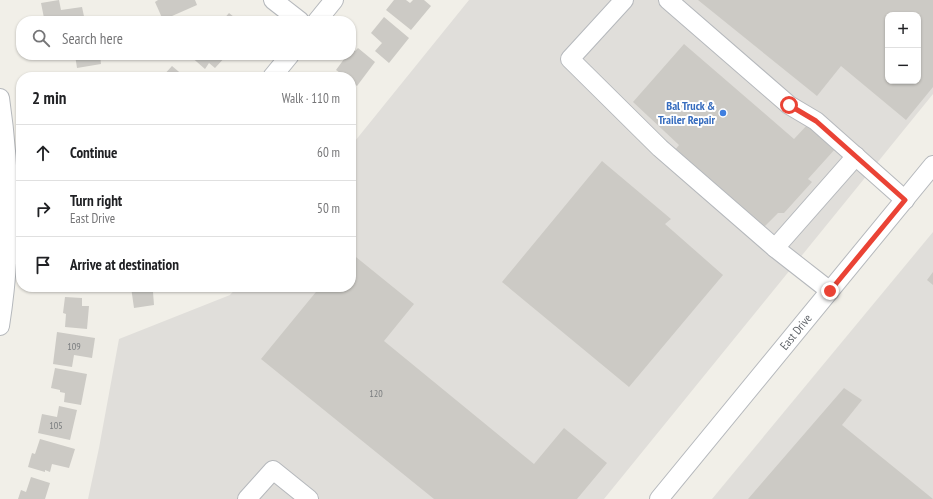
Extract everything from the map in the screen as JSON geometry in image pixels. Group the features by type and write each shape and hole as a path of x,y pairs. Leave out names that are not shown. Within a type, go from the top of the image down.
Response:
{"street":[{"path":"273,0 294,16"},
{"path":"321,16 334,0"},
{"path":"624,0 570,59 660,148 775,248 830,291"},
{"path":"668,0 789,105 816,121 905,200"},
{"path":"276,72 286,60"},
{"path":"0,98 15,224 6,272 0,326"},
{"path":"775,248 856,156"},
{"name":"East Drive","path":"659,499 933,165"},
{"path":"247,499 273,470 309,499"}],"shaded area":[{"path":"469,0 933,0 933,94 604,499 88,499 119,339 230,295 233,292 356,292 356,140"},
{"path":"933,232 933,499 712,499"}],"building":[{"path":"59,0 61,10 82,7 84,16 44,16 41,3"},
{"path":"158,0 195,0 197,5 172,16 161,16 155,2"},
{"path":"394,0 406,0 410,3 413,0 424,0 431,6 411,30 386,10"},
{"path":"698,0 933,0 933,87 906,120 841,66 817,96"},
{"path":"384,17 409,38 389,63 375,51 382,43 371,33"},
{"path":"684,44 794,139 809,123 836,148 808,179 812,182 784,213 778,213 764,227 675,150 679,145 633,102"},
{"path":"358,48 375,62 357,86 356,72 339,72 336,70 343,60 356,60 356,50"},
{"path":"76,60 101,60 101,64 77,68"},
{"path":"195,60 222,60 215,68 209,63 205,69"},
{"path":"172,66 179,72 167,72"},
{"path":"602,161 671,219 665,224 723,275 629,387 502,282"},
{"path":"356,257 414,304 384,341 534,464 564,428 607,463 577,499 434,499 261,359 316,292 356,292"},
{"path":"933,272 933,285 927,280"},
{"path":"132,292 153,292 154,305 134,308"},
{"path":"65,297 82,298 82,306 89,306 87,329 65,327 66,314 63,313"},
{"path":"57,332 95,338 92,358 74,355 72,367 53,364"},
{"path":"55,368 87,374 81,405 64,402 65,393 51,388"},
{"path":"844,388 862,400 842,425 933,499 748,499"},
{"path":"59,406 77,410 70,440 38,433 42,414 57,417"},
{"path":"40,439 75,449 69,468 52,464 50,472 45,470 45,472 28,467 32,453 35,454"},
{"path":"31,477 50,483 45,499 18,499 21,490 26,492"}],"place":[{"name":"Bal Truck & Trailer Repair","path":"723,113"}],"route":[{"path":"789,105 816,121 905,200 830,291"}]}
